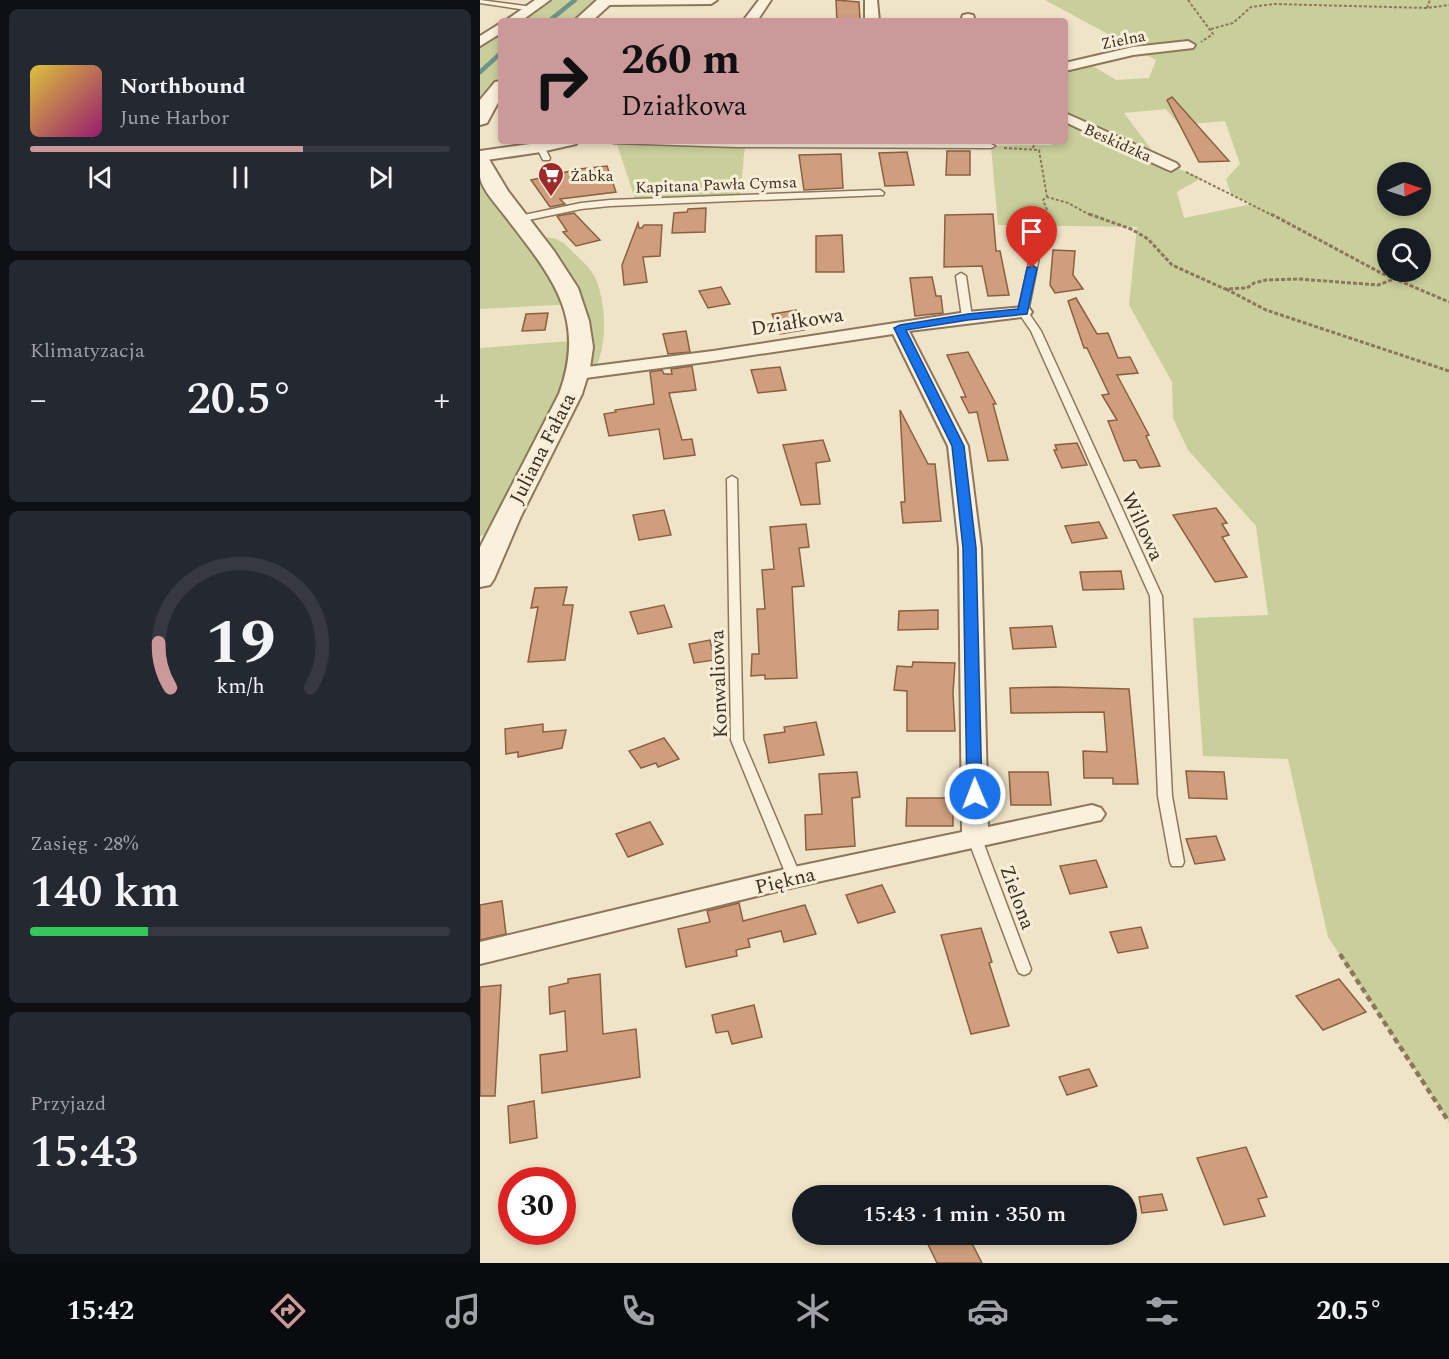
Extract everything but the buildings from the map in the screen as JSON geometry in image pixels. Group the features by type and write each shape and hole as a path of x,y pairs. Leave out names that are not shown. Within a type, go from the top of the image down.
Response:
{"street":[{"path":"517,18 544,0"},
{"path":"586,18 606,1 711,0"},
{"path":"752,18 765,0"},
{"path":"871,0 872,18"},
{"path":"480,42 498,29"},
{"name":"Zielna","path":"1068,66 1133,51 1188,45"},
{"path":"480,119 486,104 498,90"},
{"name":"Beskidzka","path":"1068,118 1171,166"},
{"path":"481,163 543,153 564,144"},
{"name":"Juliana Fałata","path":"480,579 504,524 568,402 578,373 581,352 574,304 561,278 481,163"},
{"name":"Działkowa","path":"578,373 713,356 968,317 1023,312"},
{"path":"900,328 958,446 970,548 975,839"},
{"name":"Piękna","path":"480,953 794,877 1092,814"}],"lane":[{"path":"480,1 533,9"},
{"path":"687,144 991,146"},
{"name":"Kapitana Pawła Cymsa","path":"519,219 581,206 610,203 880,192"},
{"path":"1023,312 1042,222"},
{"path":"961,276 968,317"},
{"name":"Willowa","path":"1023,312 1036,331 1156,596 1165,796 1177,862"},
{"name":"Konwaliowa","path":"732,479 737,740 794,877"},
{"name":"Zielona","path":"975,839 1024,969"}],"path":[{"path":"1188,0 1211,28 1213,34 1204,41 1188,45"},
{"path":"1427,8 1430,0"},
{"path":"1211,28 1233,23 1251,7 1274,4 1427,8 1449,5"},
{"path":"1033,148 1034,144"},
{"path":"991,146 1039,150 1042,165 1041,180 1047,197"},
{"path":"1171,166 1210,182 1275,214 1335,251 1377,271"},
{"path":"1042,222 1048,213 1043,200 1047,197"},
{"path":"1047,197 1068,203 1093,216 1131,229 1148,239 1163,253 1172,266 1266,310 1449,371"},
{"path":"1225,289 1247,288 1254,283 1266,280 1299,279 1378,285 1386,282"},
{"path":"1401,282 1449,302"},
{"path":"1340,954 1449,1122"}],"green space":[{"path":"544,0 607,0 586,18 517,18"},
{"path":"1045,0 1449,0 1449,1122 1328,937 1288,759 1203,756 1193,618 1268,615 1256,526 1188,450 1173,418 1172,382 1129,305 1137,227 998,225 991,146 1068,144 1068,66 1088,63 1116,80 1149,78 1156,60","holes":["1166,109 1179,125 1225,121 1240,164 1226,179 1231,194 1252,204 1184,218 1177,192 1201,178 1160,161 1124,113"]},
{"path":"498,29 498,91 480,119 480,42"},
{"path":"617,144 745,145 740,198 636,202"},
{"path":"480,160 533,239 546,237 560,241 593,274 600,292 604,313 604,335 597,365 578,373 574,304 480,309"},
{"path":"570,341 569,367 559,405 542,424 488,534 480,536 480,348"}],"waterway":[{"path":"553,18 575,0"},
{"path":"480,72 498,56"}],"place":[{"name":"Żabka","path":"551,198"}],"route":[{"path":"975,794 970,548 958,446 900,328 968,317 1023,312 1032,268"}]}
